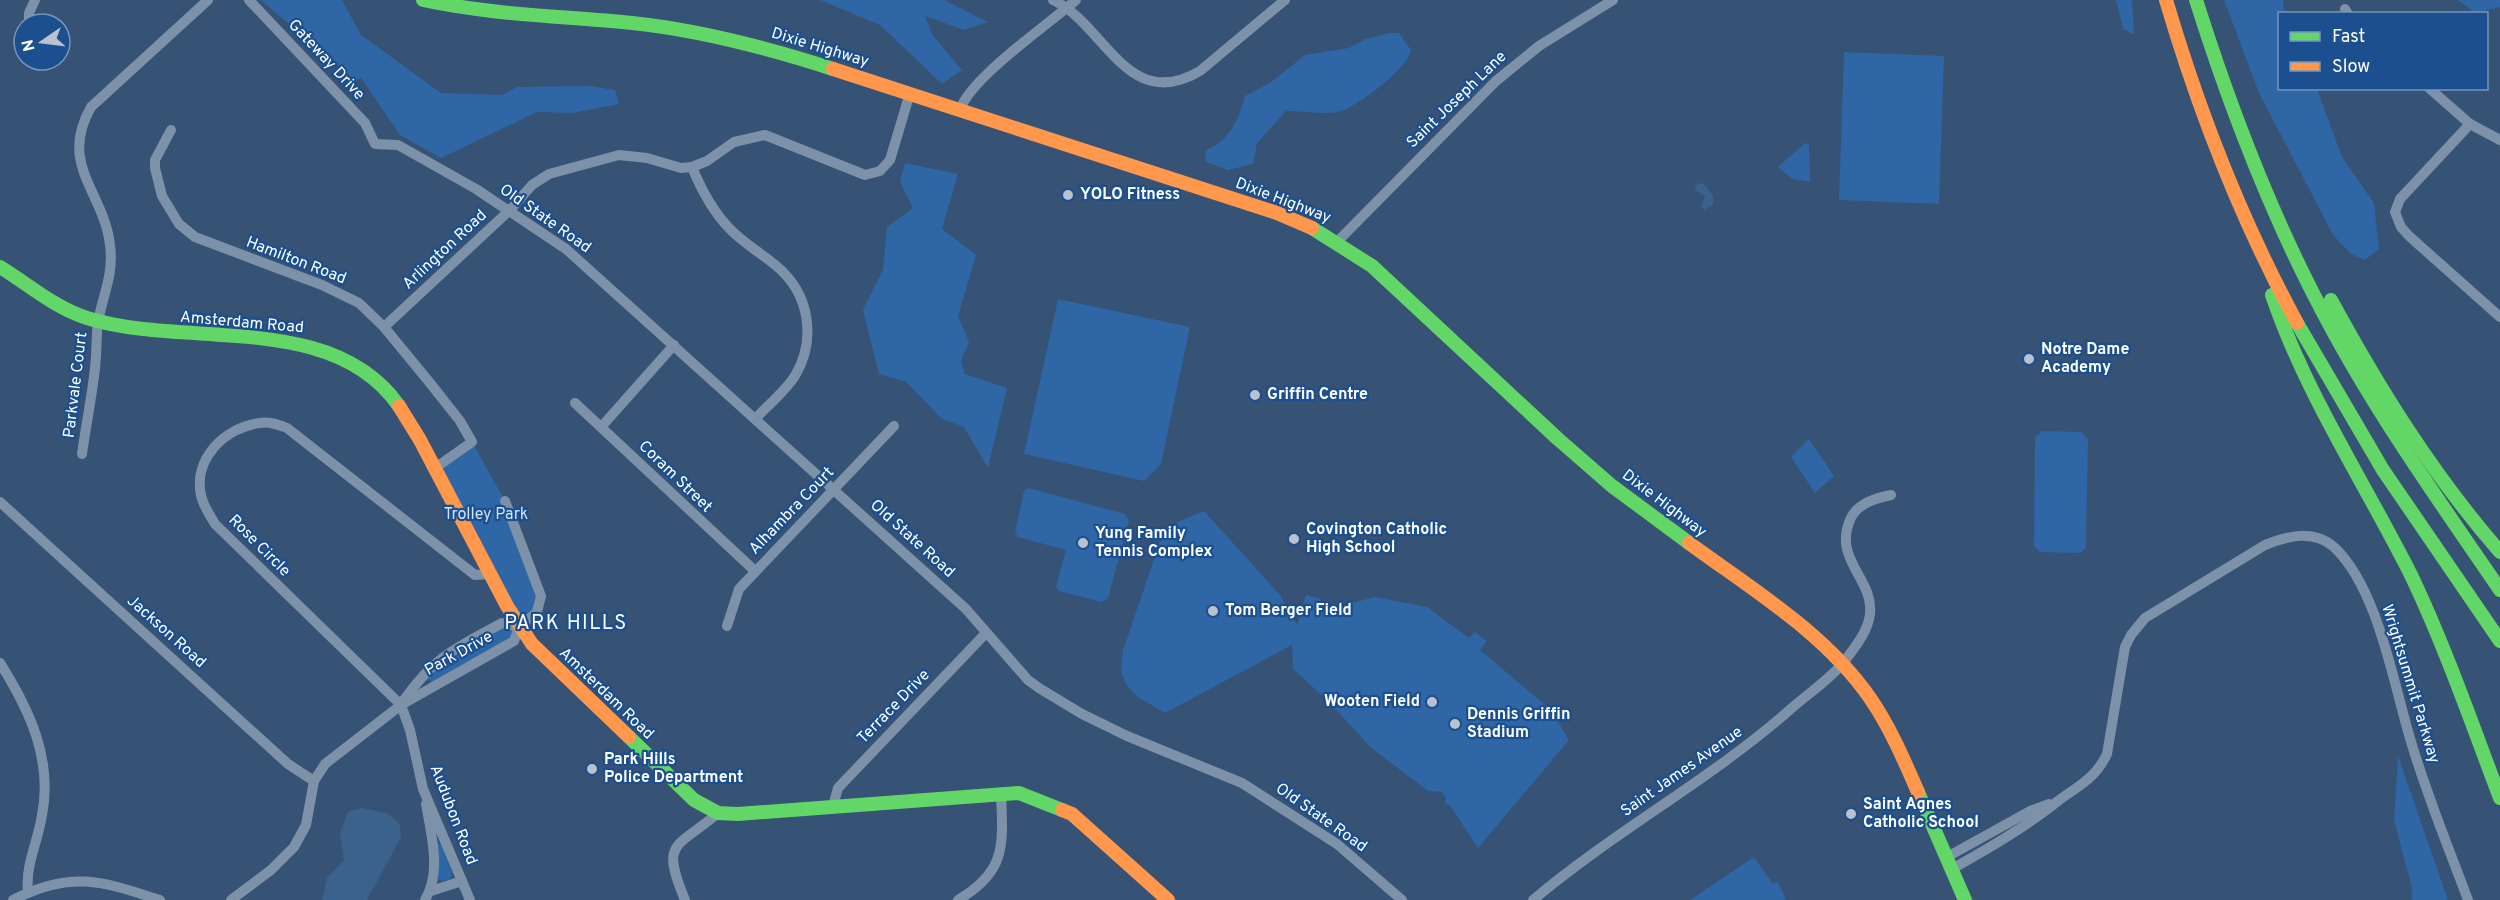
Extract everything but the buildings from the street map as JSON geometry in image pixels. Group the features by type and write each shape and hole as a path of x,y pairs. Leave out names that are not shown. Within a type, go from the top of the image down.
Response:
{"main road":[{"name":"Dixie Highway","path":"423,0 460,8 635,23 730,40 910,93 1277,213 1337,242 1372,266 1557,439 1612,486 1791,618 1842,663 1870,698 1892,734 1965,900"},
{"path":"2166,0 2199,104 2258,247 2287,306 2348,413 2500,641"},
{"path":"2196,0 2253,163 2297,263 2364,385 2500,590"},
{"path":"2253,163 2384,391 2460,504 2500,552"},
{"path":"2258,247 2284,330 2322,410 2411,576 2459,687 2500,798"},
{"name":"Amsterdam Road","path":"0,267 75,313 152,332 277,340 309,345 328,352 357,368 387,390 403,412 435,468 519,627 532,644 694,800 718,813 738,814 1019,793 1072,814 1168,900"}],"street":[{"name":"Parkvale Court","path":"82,454 96,366 99,320 108,289 111,248 108,229 88,189 79,160 79,135 82,122 91,107 208,0"},
{"name":"Gateway Drive","path":"249,0 365,123 375,144"},
{"path":"1053,0 1072,4 1125,69 1146,80 1166,82 1186,78 1200,71 1285,0"},
{"name":"Saint Joseph Lane","path":"1337,242 1496,81 1539,46 1613,0"},
{"path":"960,110 963,99 979,82 1072,4"},
{"path":"2431,90 2470,124 2500,140"},
{"path":"756,418 795,375 805,356 808,332 804,307 797,290 782,270 728,227 713,208 692,167 707,161 734,142 765,135 860,174 880,171 890,160 910,93"},
{"path":"2470,124 2400,199 2395,212 2401,227 2409,236 2500,317"},
{"name":"Hamilton Road","path":"171,130 159,150 154,168 162,196 186,231 226,251 340,293 358,303 384,327 460,421 472,442 435,468"},
{"name":"Old State Road","path":"375,144 398,145 510,210 566,249 966,609 1028,680 1082,714 1127,736 1242,783 1337,844 1402,900"},
{"name":"Arlington Road","path":"384,327 541,179 582,164 619,155 647,158 681,168 692,167"},
{"path":"603,426 674,345"},
{"name":"Coram Street","path":"575,403 603,426 706,528 755,571"},
{"name":"Rose Circle","path":"400,705 215,525 205,508 200,485 210,452 221,439 248,425 260,422 287,428 475,575 490,574"},
{"name":"Alhambra Court","path":"727,626 739,589 894,426"},
{"name":"Saint James Avenue","path":"1533,900 1612,839 1739,752 1842,663 1862,637 1870,614 1866,594 1847,553 1847,527 1851,516 1868,502 1891,495"},
{"path":"505,501 541,596 537,612 519,627"},
{"name":"Jackson Road","path":"0,502 288,764 314,781"},
{"name":"Wrightsummit Parkway","path":"1949,863 2030,811 2058,801 2091,779 2107,754 2125,647 2145,618 2265,545 2286,537 2308,535 2333,547 2369,601 2412,747 2468,899"},
{"name":"Park Drive","path":"502,623 519,627 514,641 400,705 424,672 441,657 502,623"},
{"name":"Terrace Drive","path":"833,806 838,788 986,633"},
{"path":"0,663 36,731 43,764 45,795 42,816 26,874 28,892"},
{"path":"231,900 271,870 294,847 306,825 314,781 325,764 400,705"},
{"name":"Audubon Road","path":"400,705 410,730 423,789 470,900"},
{"path":"423,789 433,848 428,896 462,881"},
{"path":"958,900 986,880 1000,855 1003,841 1001,793"},
{"path":"685,900 675,875 672,856 681,840 718,813"},
{"path":"13,900 28,892 81,880 104,883 160,900"}],"green space":[{"path":"261,0 342,0 361,35 441,93 502,95 517,87 591,86 615,90 619,104 572,113 537,112 441,158 400,135 361,78 356,81"},
{"path":"820,0 944,0 988,22 964,30 925,16 933,36 962,70 942,84 880,25"},
{"path":"2116,0 2132,0 2134,35 2123,29"},
{"path":"2224,0 2283,0 2284,12 2278,12 2278,90 2317,90 2342,157 2374,203 2379,249 2365,260 2351,254 2333,235 2259,93"},
{"path":"2458,0 2500,0 2500,7 2474,12"},
{"path":"1399,33 1411,50 1408,58 1392,76 1357,103 1332,113 1286,111 1257,143 1253,164 1228,170 1206,162 1205,151 1214,147 1232,129 1245,96 1270,83 1305,55 1349,48 1366,39"},
{"path":"1844,52 1944,56 1939,204 1839,200"},
{"path":"1805,143 1809,144 1810,182 1792,179 1778,167"},
{"path":"905,163 958,174 942,229 976,255 958,316 969,342 961,361 965,374 1007,388 988,468 964,427 942,419 906,382 879,374 863,310 883,270 887,227 913,208 900,182"},
{"path":"1058,299 1190,327 1161,464 1144,481 1024,454"},
{"path":"2042,431 2081,432 2088,439 2086,548 2080,553 2040,552 2034,546 2035,437"},
{"path":"1809,439 1834,476 1815,493 1791,457"},
{"name":"Trolley Park","path":"472,442 505,501 541,604 519,627 435,468"},
{"name":"Yung Family Tennis Complex","path":"1028,488 1125,514 1129,521 1108,598 1102,602 1059,591 1056,587 1066,550 1018,537 1015,532 1024,491"},
{"name":"Dennis Griffin Stadium","path":"1204,511 1280,595 1297,625 1306,595 1319,598 1328,609 1375,597 1427,607 1469,638 1475,632 1487,641 1480,650 1550,709 1569,740 1478,848 1451,807 1444,802 1446,799 1442,792 1428,791 1370,747 1330,703 1293,669 1292,645 1165,713 1136,696 1125,683 1121,670 1123,650 1160,542 1177,522"},
{"path":"500,628 512,630 513,633 509,639 432,682 427,679 436,665"},
{"path":"2398,756 2448,900 2412,900 2412,888 2394,820"},
{"path":"438,843 441,845 452,872 450,879 442,881 438,879"},
{"path":"1754,857 1773,884 1778,882 1786,900 1690,900"}],"shaded area":[{"path":"1699,183 1704,184 1713,195 1713,205 1704,210 1701,206 1705,196 1696,191 1695,186"},
{"path":"361,808 387,813 400,824 401,837 367,900 322,900 327,878 344,860 340,833 348,812"}],"traffic: fast":[{"path":"423,0 501,12 632,23 683,30 759,47 833,69"},
{"path":"2196,0 2224,85 2256,169 2312,291 2392,430 2500,590"},
{"path":"1312,228 1372,266 1558,439 1612,486 1689,543"},
{"path":"0,267 53,302 87,318 126,327 255,338 297,344 336,356 370,376 399,406"},
{"path":"2272,295 2286,332 2319,403 2412,577 2458,687 2500,798"},
{"path":"2331,300 2409,431 2452,493 2500,552"},
{"path":"2297,323 2383,470 2500,641"},
{"path":"629,737 694,800 718,813 738,814 1019,793 1062,810"},
{"path":"1918,792 1965,900"}],"traffic: slow":[{"path":"2166,0 2223,165 2258,245 2297,323"},
{"path":"833,69 1277,213 1312,228"},
{"path":"399,406 420,440 507,606 532,644 629,737"},
{"path":"1689,543 1787,614 1832,653 1870,698 1884,720 1918,792"},
{"path":"1062,810 1072,814 1168,900"}],"place":[{"name":"YOLO Fitness","path":"1068,195"},
{"name":"Notre Dame Academy","path":"2029,359"},
{"name":"Griffin Centre","path":"1255,395"},
{"name":"Covington Catholic High School","path":"1294,539"},
{"name":"Yung Family Tennis Complex","path":"1083,543"},
{"name":"Tom Berger Field","path":"1213,611"},
{"name":"Wooten Field","path":"1432,702"},
{"name":"Dennis Griffin Stadium","path":"1455,724"},
{"name":"Park Hills Police Department","path":"592,769"},
{"name":"Saint Agnes Catholic School","path":"1851,814"}],"district":[{"name":"PARK HILLS","path":"566,624"}]}
